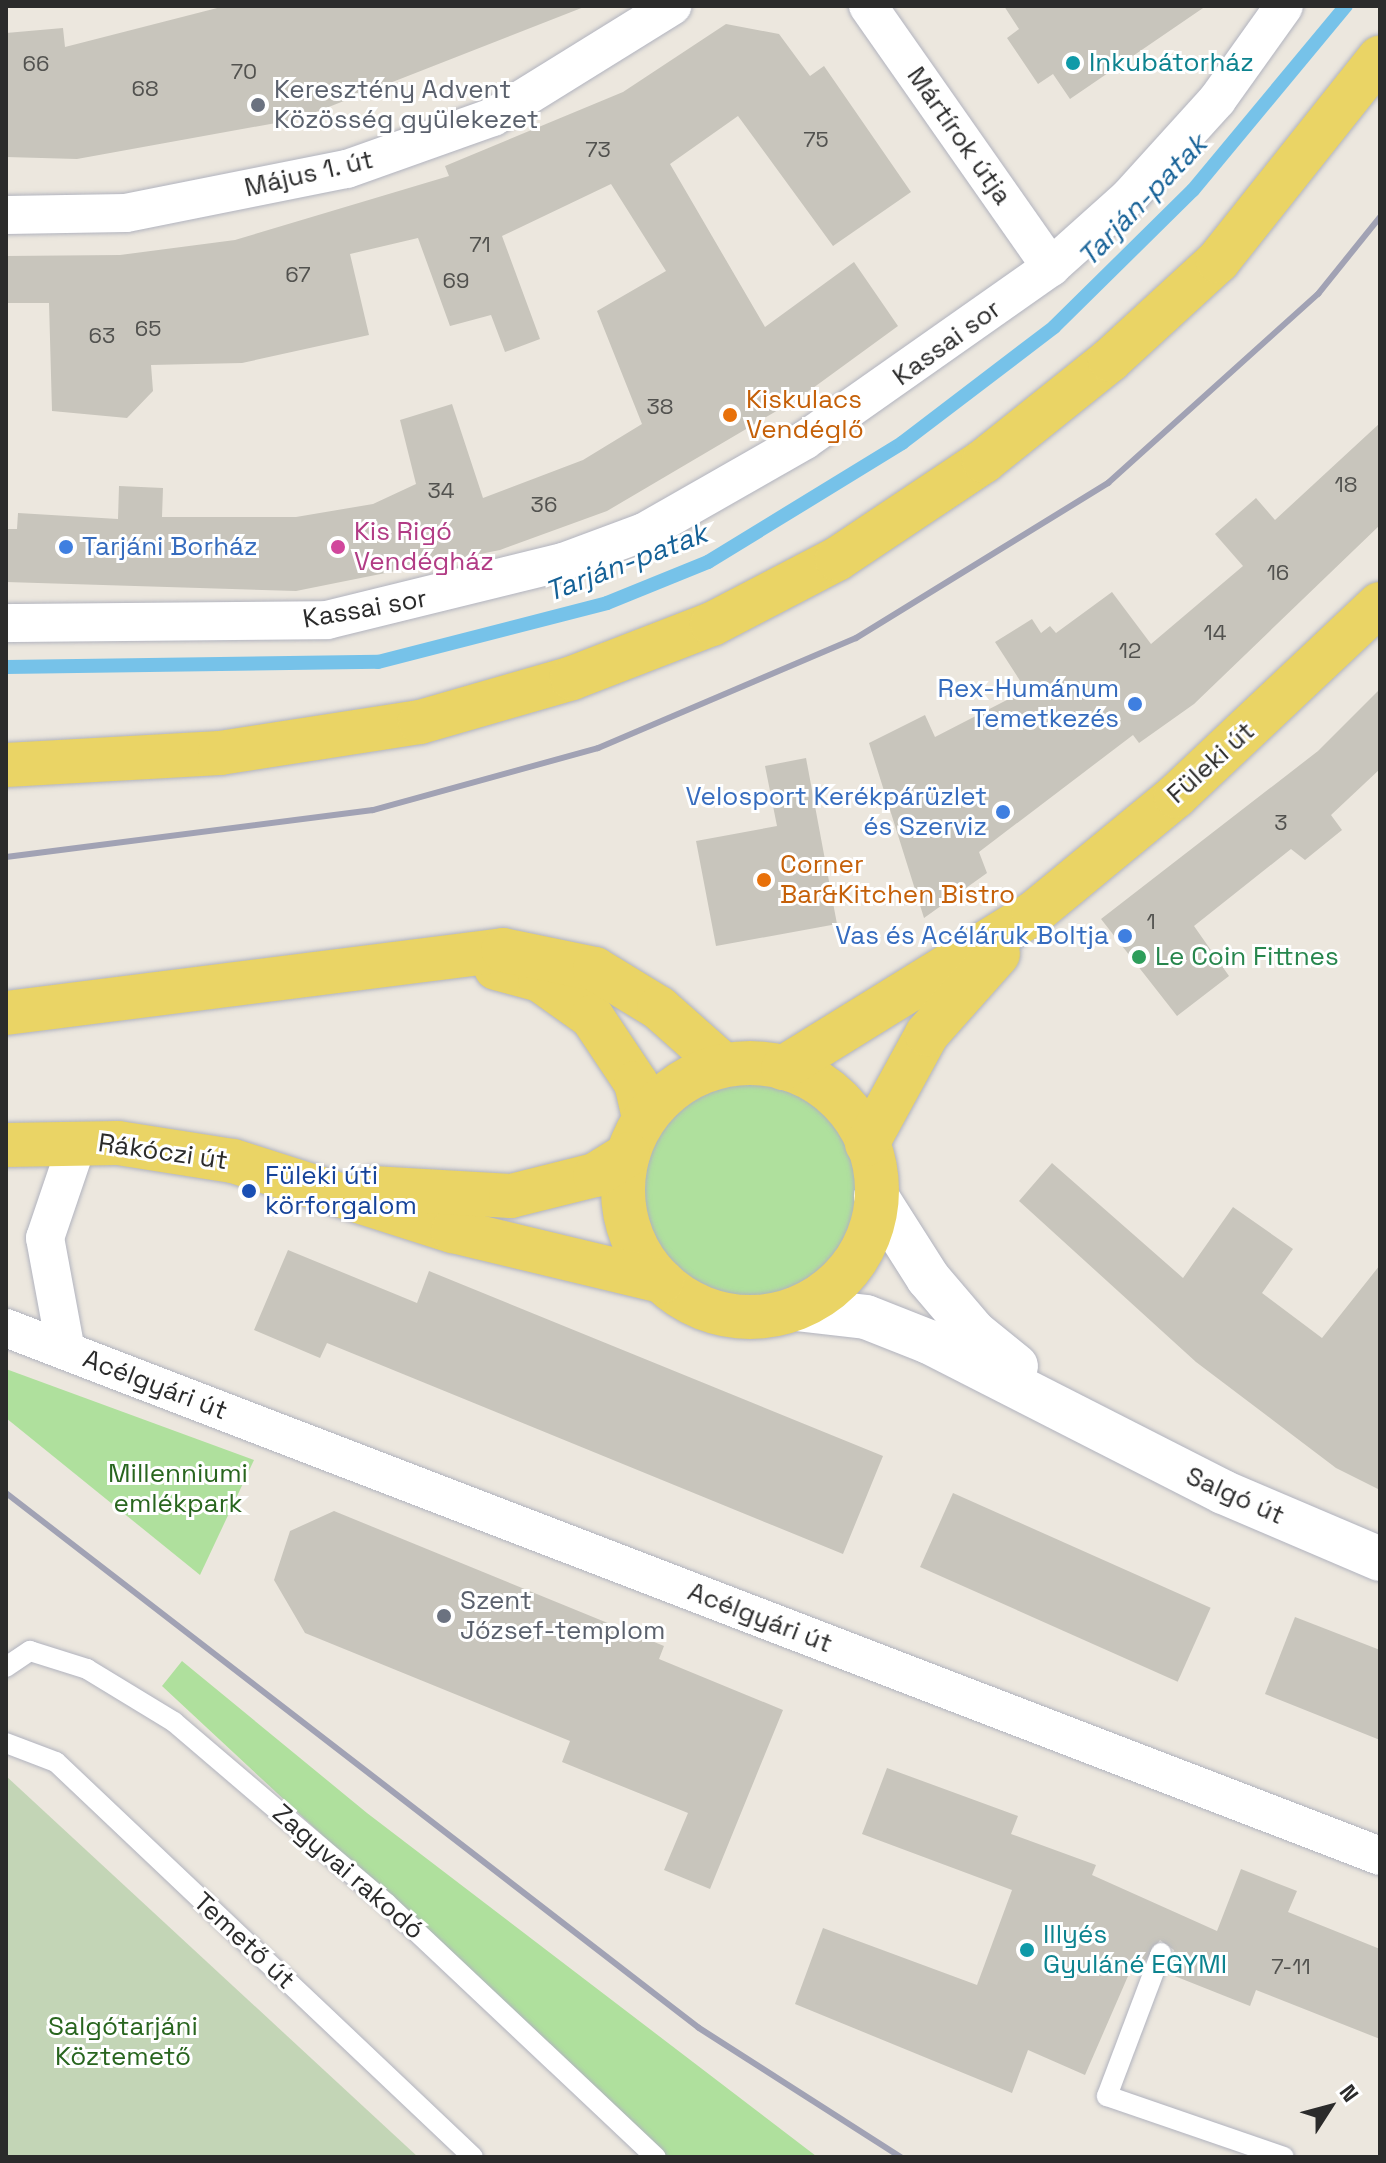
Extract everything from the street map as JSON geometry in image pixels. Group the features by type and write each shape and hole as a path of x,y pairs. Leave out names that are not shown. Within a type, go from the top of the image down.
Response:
{"main road":[{"path":"6,765 220,753 420,722 572,678 712,624 849,551 984,461 1110,360 1218,261 1380,57"},
{"name":"Füleki út","path":"1034,913 1176,796 1380,604"},
{"path":"783,1068 1034,913"},
{"path":"867,1144 927,1034 1034,913"},
{"path":"10,1013 410,959 503,950 569,959 631,989 722,1064"},
{"path":"410,959 515,971 563,993 614,1044 636,1136 621,1186 627,1227 662,1281"},
{"path":"722,1064 783,1068 840,1099 867,1144 876,1196 860,1255 833,1288 796,1309 756,1318 714,1313 662,1281 453,1231 317,1185 511,1196 595,1175 636,1136 683,1080 722,1064"},
{"name":"Rákóczi út","path":"6,1145 78,1141 233,1161 317,1185"},
{"path":"876,1196 974,1332 1092,1428"},
{"path":"796,1309 866,1317 929,1342 1092,1428"},
{"name":"Salgó út","path":"1092,1428 1380,1559"}],"street":[{"name":"Május 1. út","path":"6,215 126,213 347,169 493,117 672,6"},
{"name":"Mártírok útja","path":"868,6 1051,267"},
{"name":"Kassai sor","path":"6,623 327,620 563,562 726,492 906,374 1051,267 1130,196 1207,111 1284,6"},
{"path":"66,1351 45,1238 78,1141"},
{"name":"Acélgyári út","path":"6,1328 1380,1856"}],"lane":[{"name":"Zagyvai rakodó","path":"6,1667 30,1651 87,1669 174,1722 386,1903 656,2157"},
{"name":"Temető út","path":"6,1743 56,1762 473,2157"},
{"path":"1161,1953 1107,2096 1284,2157"}],"green space":[{"path":"750,1063 787,1068 821,1084 840,1100 856,1119 872,1153 877,1190 872,1227 856,1261 840,1280 821,1296 787,1312 750,1317 713,1312 679,1296 660,1280 644,1261 628,1227 623,1190 628,1153 644,1119 660,1100 679,1084 713,1068"},
{"name":"Millenniumi emlékpark","path":"6,1369 254,1460 200,1575 6,1418"},
{"path":"182,1661 367,1813 816,2156 668,2157 162,1686"},
{"name":"Salgótarjáni Köztemető","path":"6,1776 418,2157 6,2157"}],"building":[{"path":"225,6 584,7 298,119 77,159 6,157 6,33 63,28 65,47"},
{"name":"Inkubátorház","path":"1004,6 1206,6 1070,99 1053,74 1038,84 1007,38 1019,29"},
{"path":"726,24 779,34 810,76 824,66 911,192 833,246 738,116 670,164 765,327 854,262 898,326 802,396 607,511 500,550 296,591 6,582 6,529 17,529 18,513 118,519 119,486 163,488 162,517 296,517 373,504 416,484 400,420 452,404 483,498 583,460 642,424 597,311 666,271 611,184 502,236 540,339 505,352 491,315 450,326 418,238 350,254 369,335 242,363 151,365 153,391 127,418 52,411 49,303 6,303 6,256 120,255 235,240 449,176 445,166 623,92"},
{"path":"1380,423 1380,525 1194,704 1139,743 1133,735 979,852 987,873 924,918 869,743 925,715 935,737 1026,690 995,642 1032,619 1041,633 1050,626 1056,633 1112,592 1151,644 1243,566 1215,534 1256,498 1275,520"},
{"path":"1380,689 1380,769 1331,815 1342,830 1305,860 1291,849 1194,926 1229,976 1177,1016 1101,919 1318,751"},
{"path":"806,758 837,924 716,946 696,841 777,826 765,766"},
{"path":"1052,1163 1183,1278 1233,1207 1293,1249 1262,1293 1322,1338 1380,1265 1380,1490 1336,1468 1196,1362 1019,1201"},
{"path":"288,1250 417,1303 429,1271 883,1456 843,1554 327,1343 320,1358 254,1330"},
{"path":"953,1493 1211,1608 1178,1682 920,1567"},
{"path":"334,1511 664,1646 659,1659 783,1710 710,1889 664,1870 688,1813 562,1762 570,1741 305,1633 274,1580 290,1531"},
{"path":"1295,1617 1380,1650 1380,1740 1265,1694"},
{"path":"887,1768 1018,1816 1011,1834 1096,1865 1092,1875 1217,1931 1241,1869 1297,1891 1288,1912 1380,1949 1380,2039 1256,1990 1250,2006 1167,1973 1174,1950 1160,1940 1143,1964 1135,1960 1085,2075 1028,2050 1012,2093 795,2004 823,1928 977,1985 1012,1890 862,1834"}],"waterway":[{"name":"Tarján-patak","path":"6,667 378,662 607,603 708,562 902,443 1054,327 1193,190 1346,6"}],"railway":[{"path":"6,857 373,810 598,748 856,638 1108,483 1318,294 1380,217"},
{"path":"6,1493 699,2028 901,2157"}],"place":[{"name":"Inkubátorház","path":"1073,63"},
{"name":"Keresztény Advent Közösség gyülekezet","path":"258,105"},
{"name":"Kiskulacs Vendéglő","path":"730,415"},
{"name":"Tarjáni Borház","path":"66,547"},
{"name":"Kis Rigó Vendégház","path":"338,547"},
{"name":"Rex-Humánum Temetkezés","path":"1135,704"},
{"name":"Velosport Kerékpárüzlet és Szerviz","path":"1003,812"},
{"name":"Corner Bar&Kitchen Bistro","path":"764,880"},
{"name":"Vas és Acéláruk Boltja","path":"1125,936"},
{"name":"Le Coin Fittnes","path":"1139,957"},
{"name":"Füleki úti körforgalom","path":"249,1191"},
{"name":"Szent József-templom","path":"444,1616"},
{"name":"Illyés Gyuláné EGYMI","path":"1027,1950"}]}
